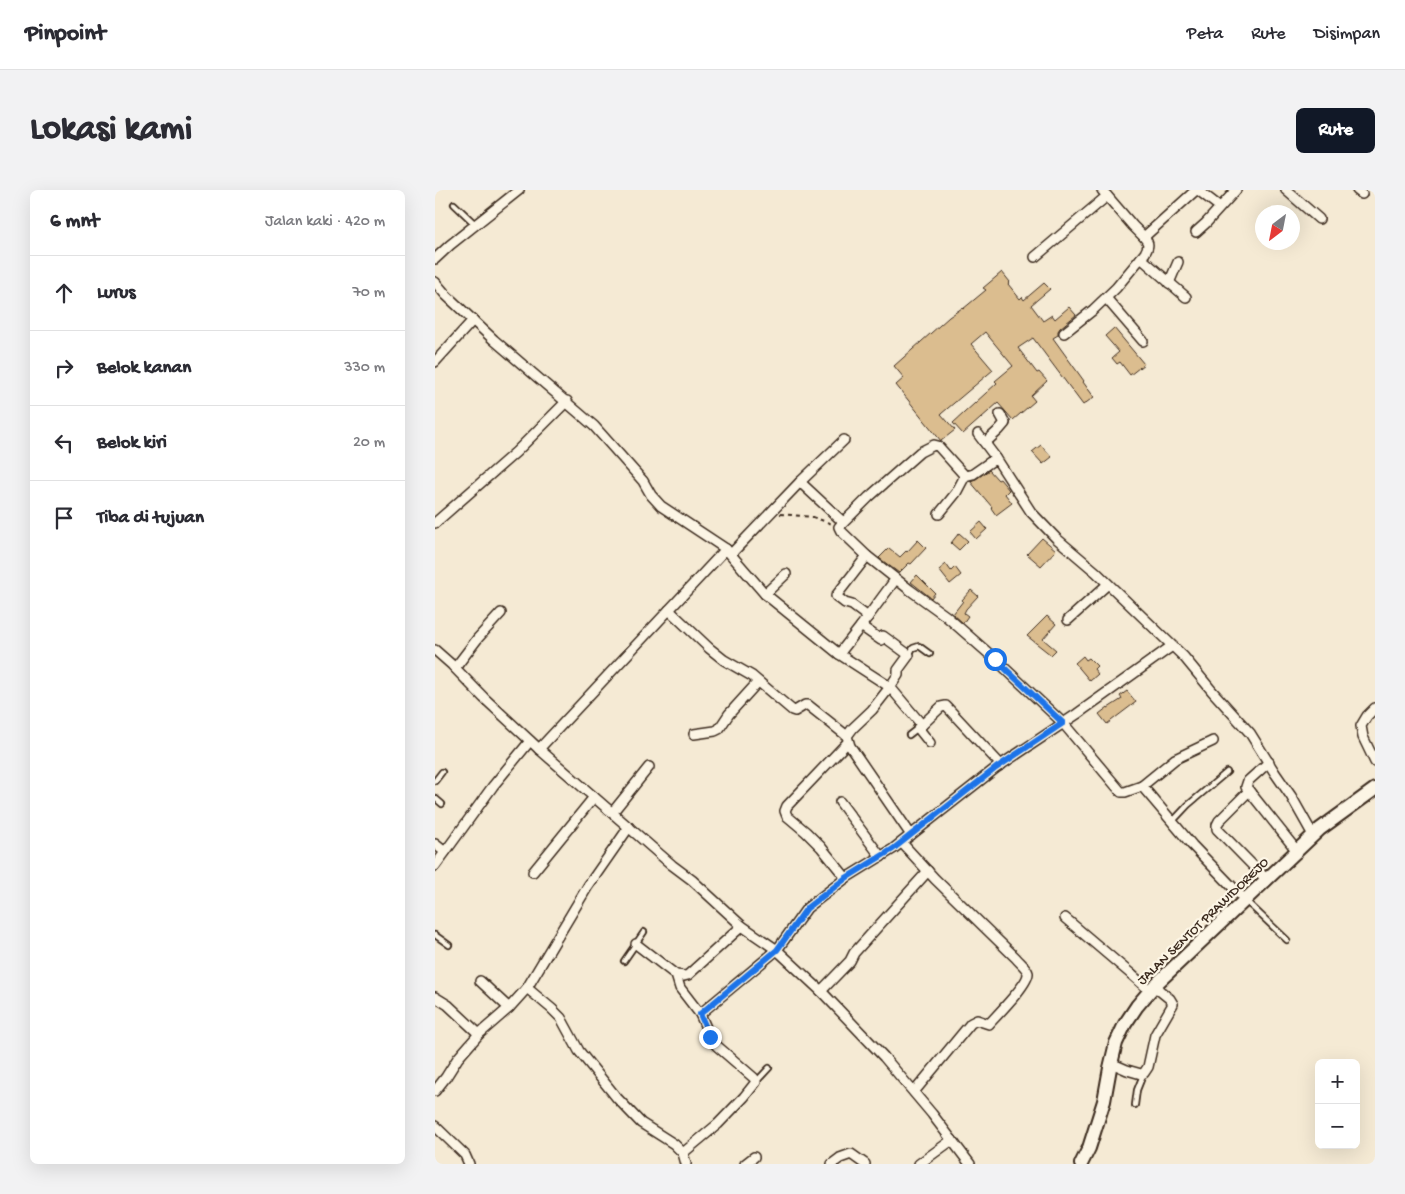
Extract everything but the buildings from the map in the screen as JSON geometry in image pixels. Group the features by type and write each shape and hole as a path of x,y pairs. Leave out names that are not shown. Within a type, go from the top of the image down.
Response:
{"main road":[{"name":"JALAN SENTOT PRAWIDOREJO","path":"1081,1164 1089,1148 1104,1101 1116,1043 1125,1024 1137,1006 1320,829 1375,789"}],"street":[{"path":"435,259 519,190"},
{"path":"1144,237 1197,190 1220,207"},
{"path":"1196,232 1236,190"},
{"path":"1286,190 1319,219"},
{"path":"1035,257 1104,193 1148,242 1148,248 1116,288 1064,333"},
{"path":"1141,258 1186,297"},
{"path":"1169,283 1178,262"},
{"path":"435,282 473,320 594,426 623,457 661,506 729,551 765,594 839,654 890,687 920,726 930,743"},
{"path":"1106,298 1143,341"},
{"path":"435,362 473,320"},
{"path":"435,523 516,452 567,401"},
{"path":"985,443 1005,423 1000,414"},
{"path":"977,434 996,458 1031,512 1184,657 1251,733 1291,796 1313,836"},
{"path":"539,749 669,610 844,440"},
{"path":"841,524 920,452 934,444 965,476"},
{"path":"965,476 973,474 996,458"},
{"path":"939,514 957,493 965,476"},
{"path":"800,482 841,524 841,531 867,556 895,580 947,616 1063,723 1121,792 1142,786 1175,759 1213,741"},
{"path":"867,556 836,596 868,617"},
{"path":"765,594 786,574"},
{"path":"839,654 895,580"},
{"path":"1068,620 1108,584"},
{"path":"669,610 709,648 724,660 752,676 793,711 808,705 848,739 911,835"},
{"path":"455,668 478,638 501,613"},
{"path":"846,878 821,847 789,818 785,811 787,806 848,739 853,728 872,710 899,675 898,670 909,654 883,636 881,640 861,626"},
{"path":"700,1014 777,950 807,908 846,878 902,843 1001,765 1172,646"},
{"path":"435,650 483,698 539,749 692,880 742,926 777,950 821,991 879,1051 971,1164"},
{"path":"695,734 719,729 729,714 758,682"},
{"path":"920,726 941,707 946,706 1001,765"},
{"path":"1375,708 1361,726 1363,736 1375,762"},
{"path":"435,866 493,786 530,741"},
{"path":"1269,762 1248,780 1247,787 1297,851"},
{"path":"612,813 649,767"},
{"path":"1142,786 1192,845 1246,902"},
{"path":"1249,791 1219,821 1217,829 1267,880"},
{"path":"533,872 594,797"},
{"path":"839,802 881,857"},
{"path":"435,1091 479,1034 509,1008 527,988 588,886 629,827"},
{"path":"902,843 1028,971 1028,976 1022,987 989,1024 977,1020 971,1023 914,1092"},
{"path":"435,844 445,852"},
{"path":"821,991 850,962 853,953 928,871"},
{"path":"1065,918 1131,974 1170,999 1173,1004 1155,1035 1148,1067 1143,1073 1127,1070 1113,1064"},
{"path":"636,944 676,975 684,976 688,975 742,926"},
{"path":"676,975 680,988 700,1014 710,1037 717,1046 754,1078 756,1082 745,1097 718,1124 683,1153"},
{"path":"480,981 509,1008"},
{"path":"527,988 561,1018 579,1051 617,1098 641,1122 674,1144 683,1153 686,1164"},
{"path":"435,997 448,1005 479,1034"},
{"path":"435,1126 465,1155 469,1164"},
{"path":"919,1164 952,1140"},
{"path":"832,1164 840,1158 851,1154 865,1164"},
{"path":"745,1164 754,1157"}],"lane":[{"path":"454,204 476,225"},
{"path":"909,654 913,648 919,646 930,654"},
{"path":"909,735 920,726"},
{"path":"435,781 441,772"},
{"path":"1172,822 1188,805 1227,772"},
{"path":"435,798 442,804"},
{"path":"1246,902 1287,940"},
{"path":"624,961 644,932"},
{"path":"435,934 449,945"},
{"path":"756,1082 769,1068"},
{"path":"1135,1105 1137,1090 1143,1073"}],"path":[{"path":"779,514 841,524"}],"route":[{"path":"710,1037 700,1014 736,982 777,950 807,908 846,878 893,849 996,768 1063,723 995,659"}]}
